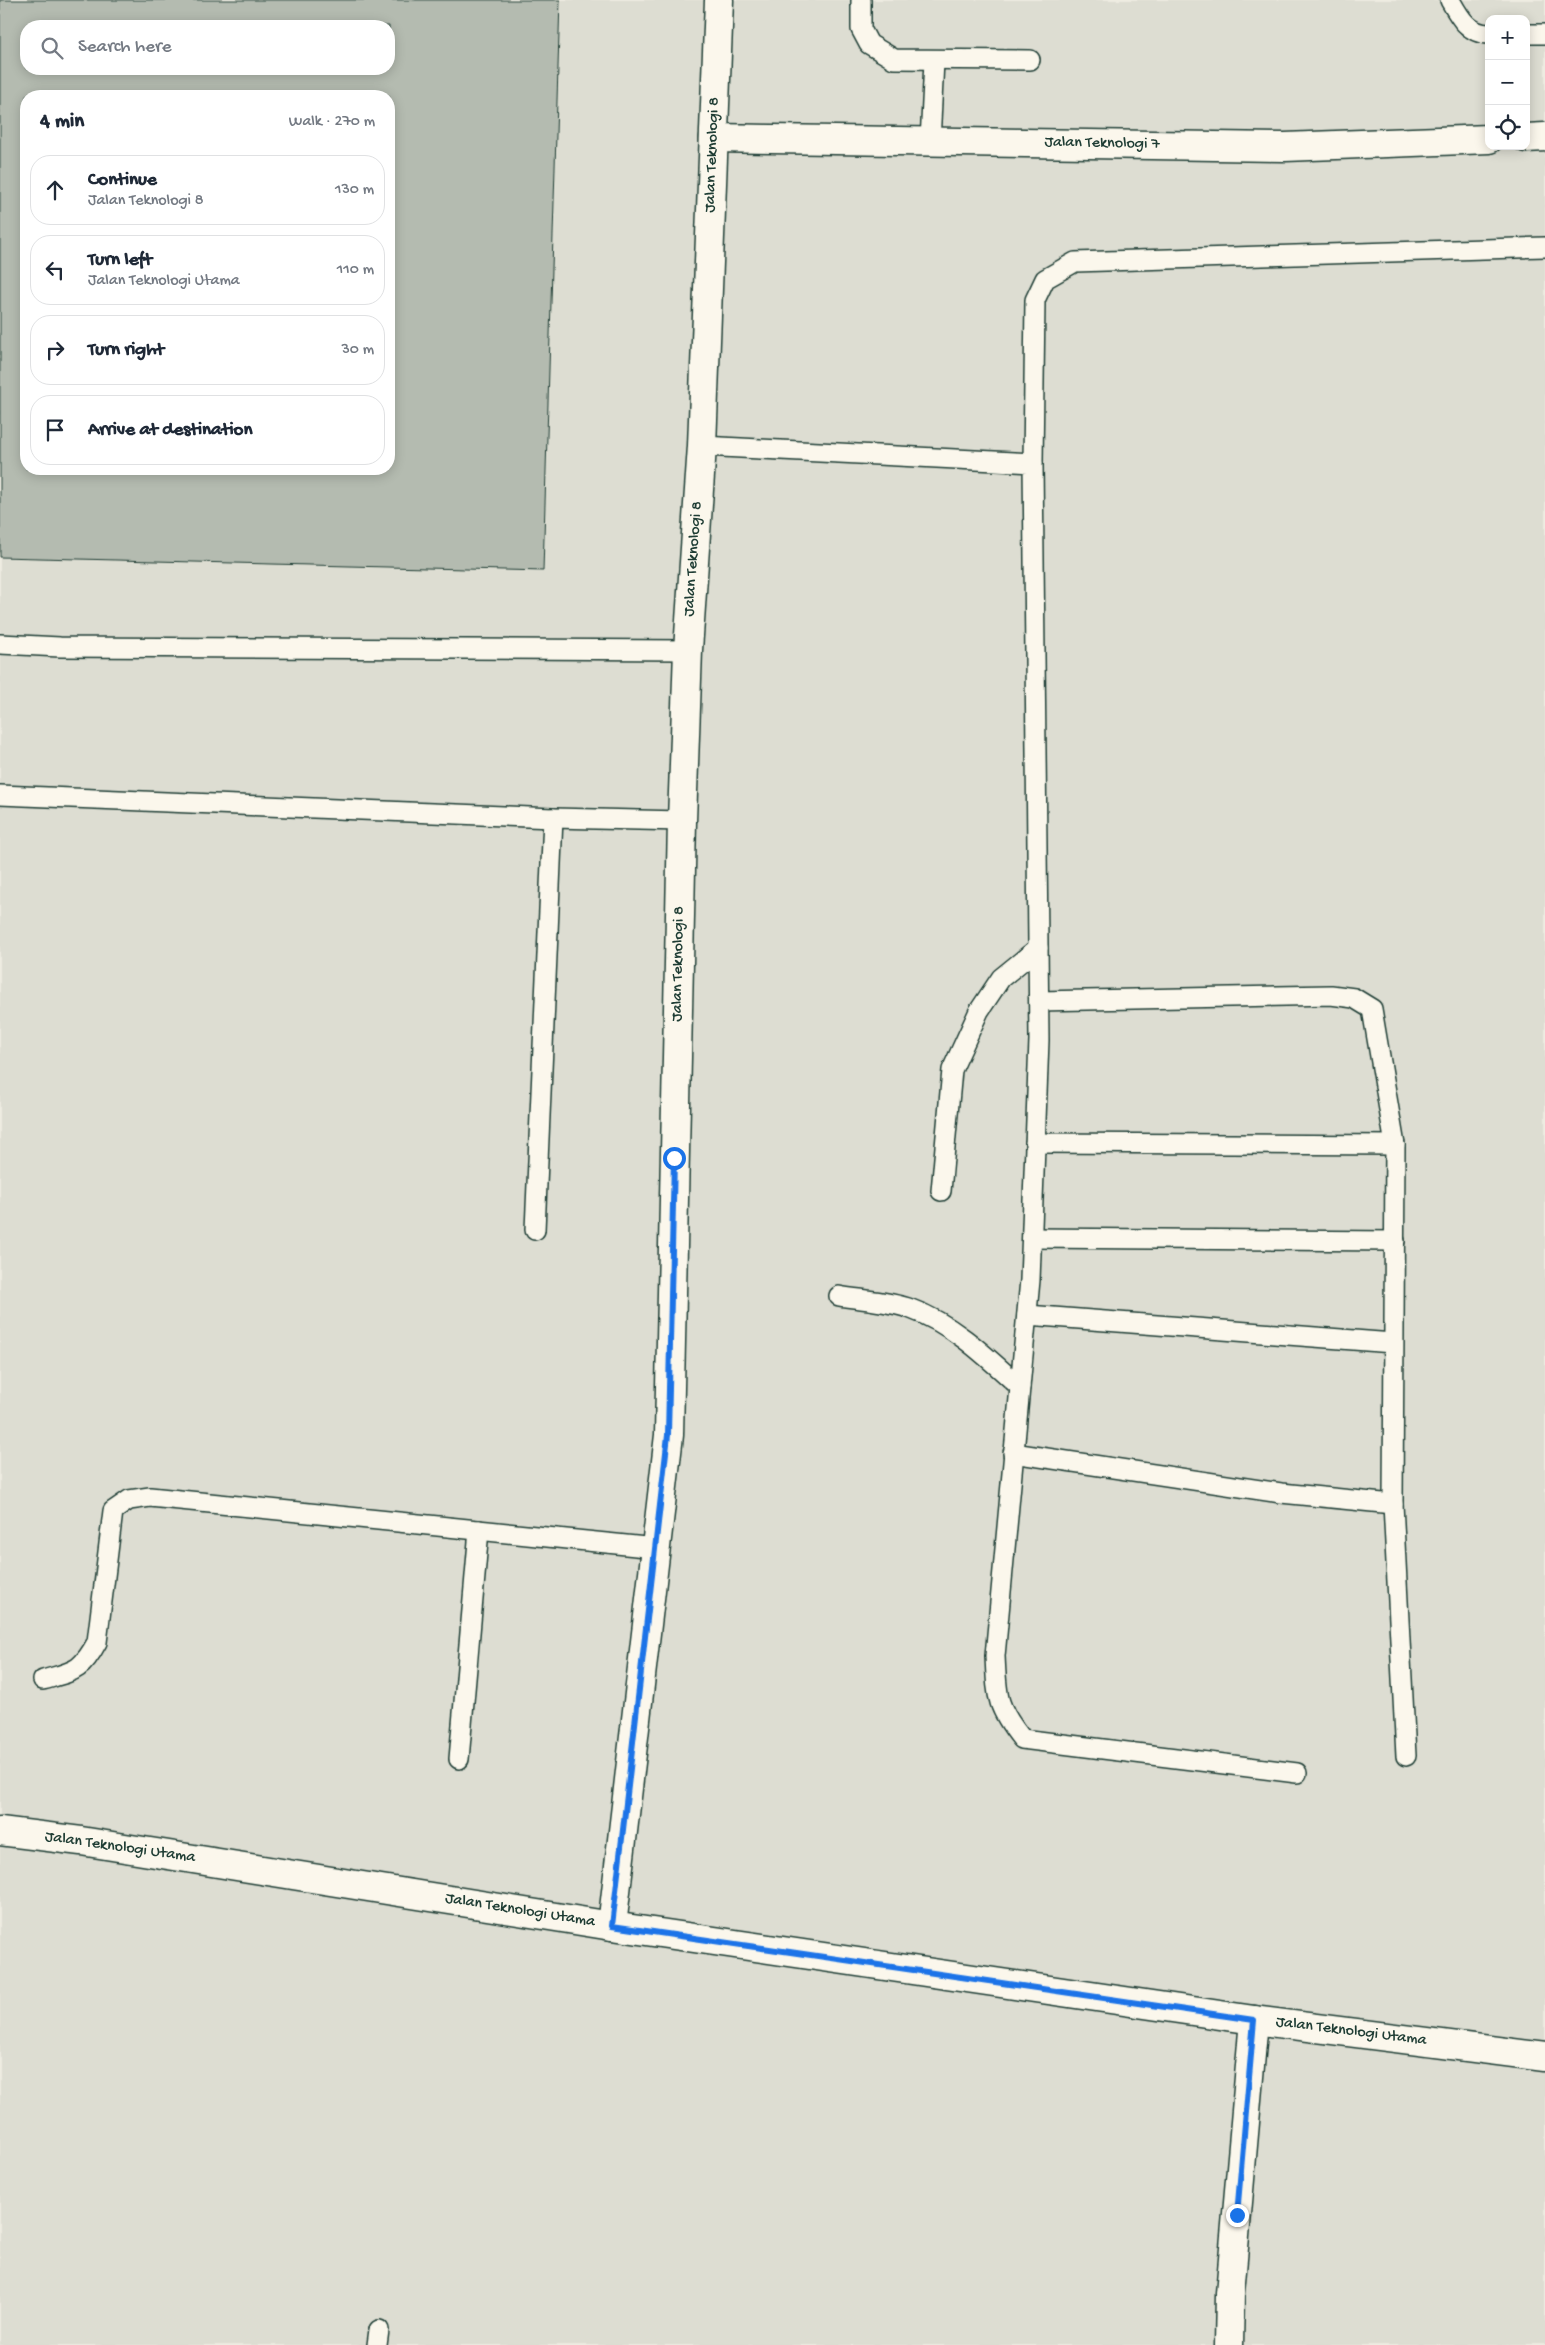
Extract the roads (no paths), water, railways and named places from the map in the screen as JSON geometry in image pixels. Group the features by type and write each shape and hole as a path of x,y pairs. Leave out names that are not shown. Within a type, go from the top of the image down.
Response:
{"street":[{"name":"Jalan Teknologi 8","path":"612,1926 668,1435 682,821 688,650 702,446 719,0"},
{"path":"1530,138 1545,137"},
{"name":"Jalan Teknologi 7","path":"714,138 1285,147 1485,139"},
{"name":"Jalan Teknologi Utama","path":"0,1831 90,1843 612,1926 1254,2020 1545,2057"},
{"path":"1229,2345 1230,2292 1254,2020"}],"lane":[{"path":"861,0 861,29 869,44 894,59 934,61 1030,60"},
{"path":"1450,0 1462,22 1485,34"},
{"path":"1530,34 1545,34"},
{"path":"930,142 934,61"},
{"path":"1297,1773 1022,1739 1006,1719 997,1698 995,1656 1026,1315 1032,1238 1036,1143 1038,948 1033,463 1035,300 1045,279 1075,262 1545,247"},
{"path":"702,446 1033,463"},
{"path":"0,644 60,647 688,650"},
{"path":"0,795 553,818 682,821"},
{"path":"535,1230 553,818"},
{"path":"941,1191 952,1070 979,1011 1001,978 1038,948"},
{"path":"1038,1001 1331,995 1354,998 1372,1009 1395,1145 1393,1504 1406,1756"},
{"path":"1036,1143 1395,1145"},
{"path":"1032,1238 1395,1241"},
{"path":"839,1296 910,1308 942,1322 1020,1386"},
{"path":"1026,1315 1393,1343"},
{"path":"1013,1453 1281,1493 1393,1504"},
{"path":"43,1680 71,1672 88,1660 97,1642 113,1511 129,1500 150,1497 656,1548"},
{"path":"459,1759 479,1530"}]}
